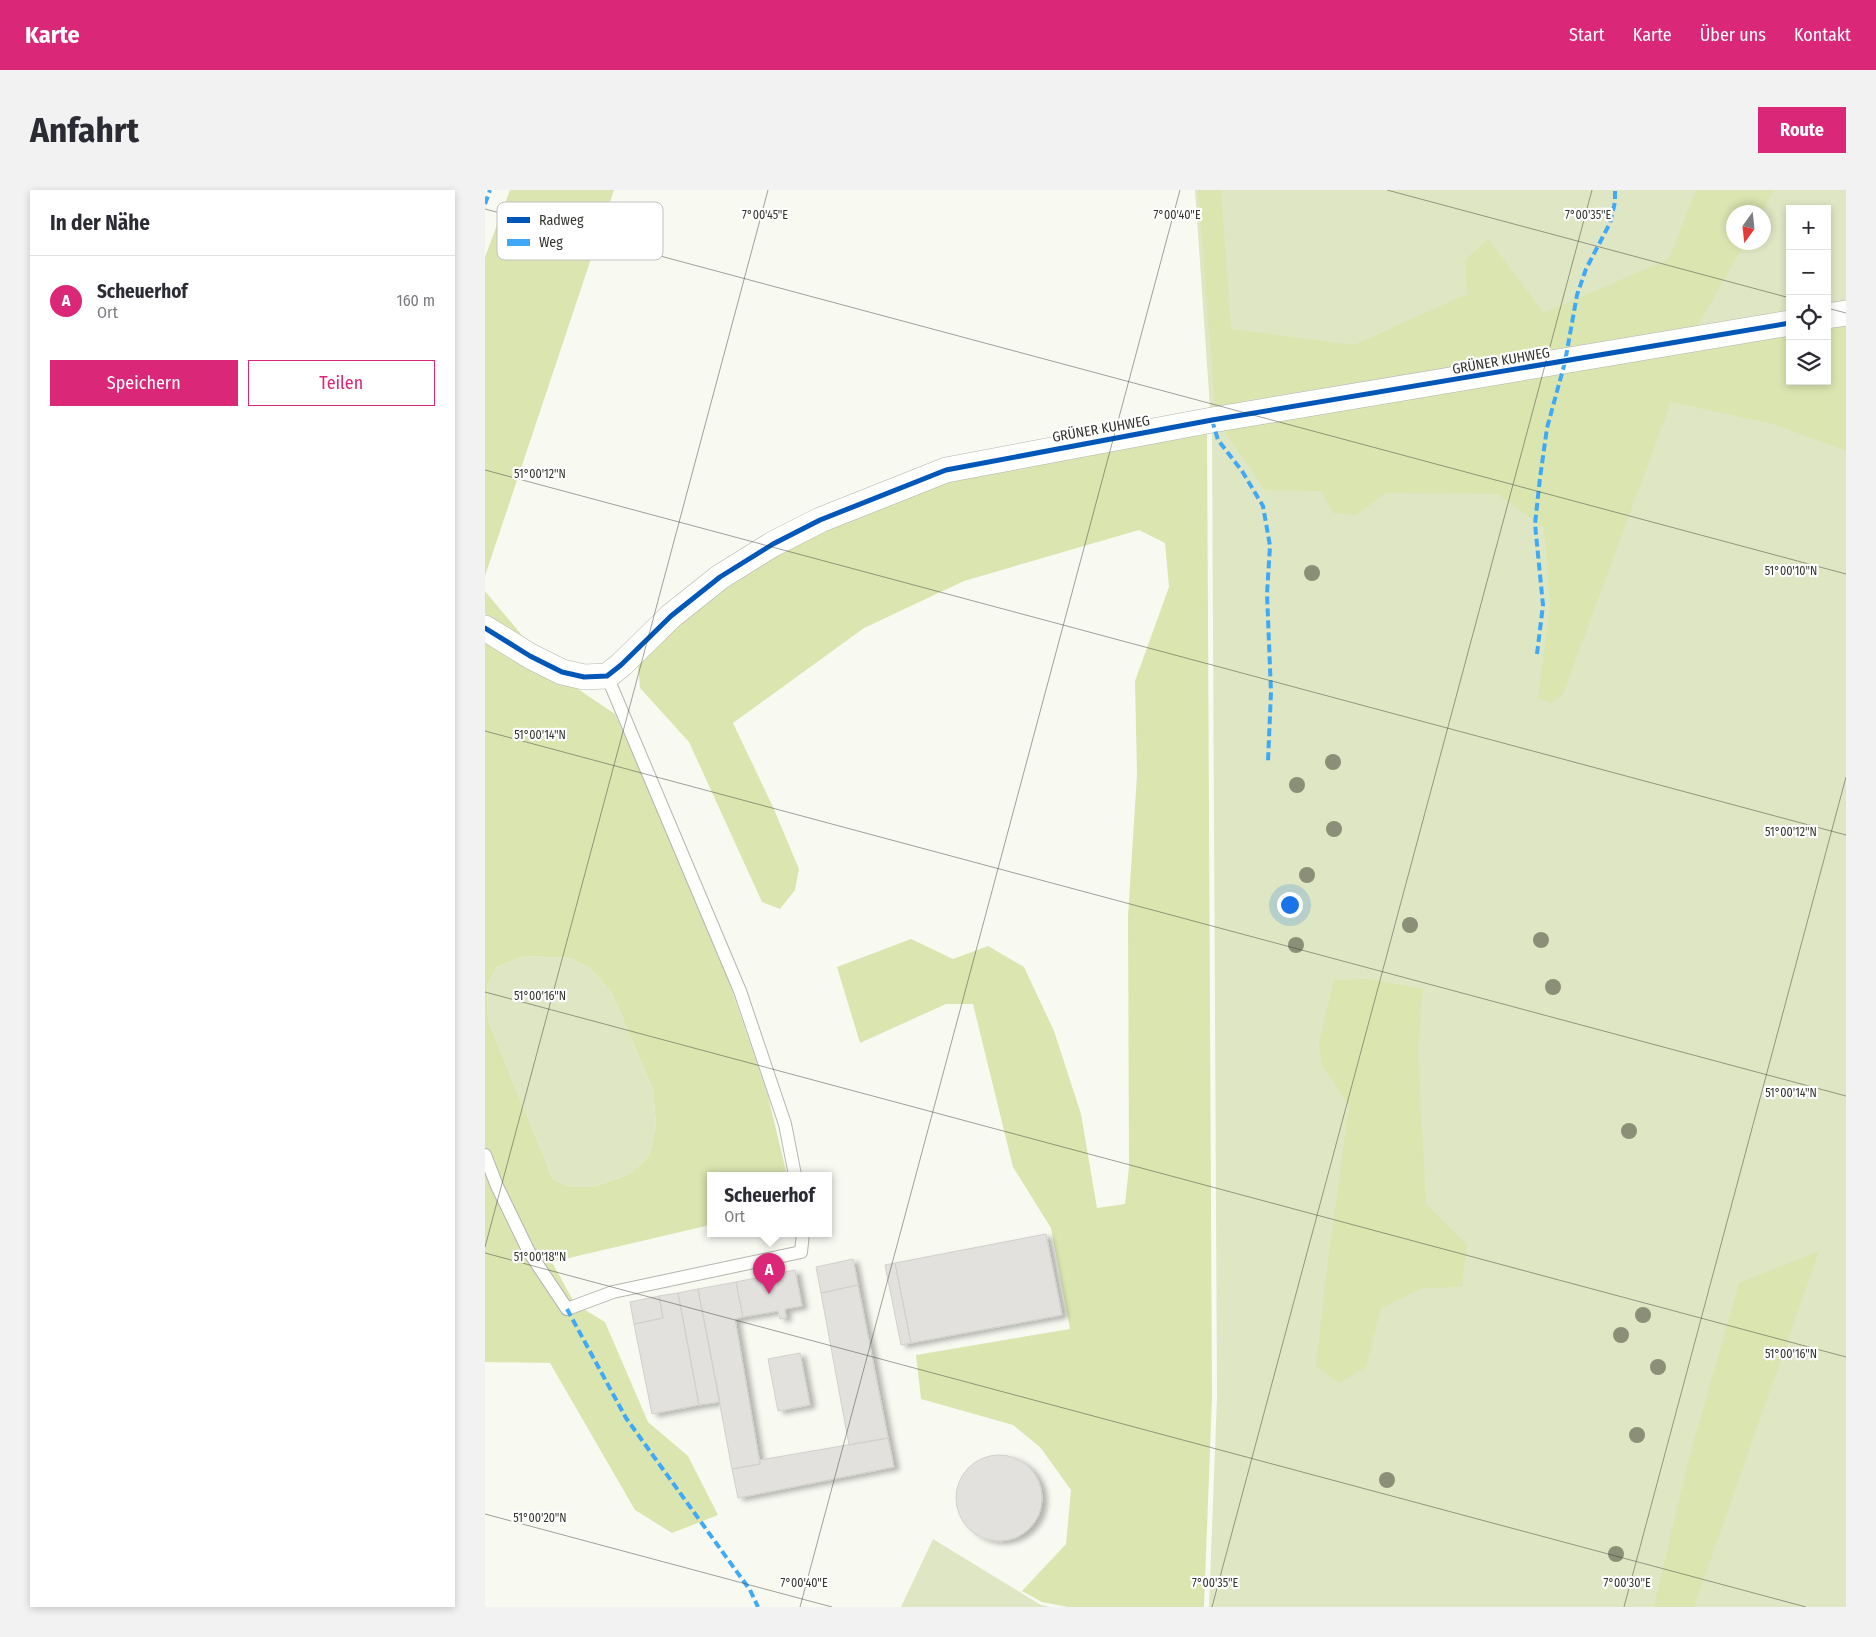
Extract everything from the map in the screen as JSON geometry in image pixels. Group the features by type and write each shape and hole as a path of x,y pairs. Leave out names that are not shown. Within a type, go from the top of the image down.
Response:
{"street":[{"path":"1831,315 1846,313"},
{"name":"GRÜNER KUHWEG","path":"607,676 621,665 671,616 720,577 773,544 820,520 945,470 1203,422 1786,324"},
{"path":"485,628 530,656 562,672 585,677 607,676"}],"lane":[{"path":"607,676 739,991 785,1124 794,1172"},
{"path":"485,1155 497,1186 529,1252 567,1309 613,1292 801,1252 803,1237"}],"green space":[{"path":"510,190 614,190 610,202 506,202"},
{"path":"1195,190 1846,190 1846,1607 1209,1607 1217,1398 1212,437"},
{"path":"1198,190 1221,190 1231,329 1354,345 1467,294 1465,260 1488,239 1544,313 1669,259 1696,190 1774,190 1766,205 1726,205 1726,250 1741,250 1697,327 1215,406"},
{"path":"497,225 497,260 591,260 485,576 485,257"},
{"path":"1846,317 1846,451 1773,424 1671,402 1563,694 1551,703 1538,698 1550,604 1544,528 1498,494 1386,493 1356,515 1333,513 1321,491 1265,490 1221,426 1786,329 1786,385 1831,385 1831,320"},
{"path":"1207,426 1212,1398 1204,1607 1068,1607 1042,1602 1022,1591 1066,1544 1071,1490 1040,1447 1013,1425 921,1399 916,1355 1070,1329 1051,1228 1013,1167 973,1004 946,1004 860,1043 837,967 911,939 953,959 988,946 1024,967 1054,1031 1081,1114 1097,1208 1125,1204 1129,1167 1128,916 1137,775 1135,681 1169,587 1165,543 1139,530 964,581 864,628 733,723 773,807 799,869 795,890 780,909 762,902 689,742 640,688 638,664 698,600 810,536 950,474"},
{"path":"485,591 525,639 485,614"},
{"path":"485,641 563,679 615,714 712,932 768,1096 786,1172 707,1172 707,1226 552,1262 575,1304 605,1322 648,1422 688,1456 718,1515 672,1533 635,1510 550,1363 485,1362","holes":["524,956 570,958 590,968 612,993 653,1090 656,1126 649,1156 630,1174 593,1187 569,1187 553,1179 488,1020 487,986 497,967"]},
{"path":"524,956 570,958 590,968 612,993 653,1090 656,1126 649,1156 630,1174 593,1187 569,1187 553,1179 488,1020 487,986 497,967"},
{"path":"1369,979 1423,989 1418,1050 1426,1204 1467,1245 1462,1287 1422,1288 1381,1308 1366,1367 1339,1383 1316,1366 1349,1106 1322,1065 1319,1043 1334,980"},
{"path":"1819,1251 1694,1607 1654,1607 1689,1458 1739,1283"},
{"path":"933,1539 1041,1605 1050,1607 901,1607"}],"building":[{"path":"1046,1234 1062,1315 911,1343 895,1263"},
{"path":"853,1259 858,1285 821,1293 816,1267"},
{"path":"895,1263 911,1343 901,1345 885,1265"},
{"path":"795,1270 802,1306 785,1309 786,1318 780,1319 778,1311 743,1317 736,1282"},
{"path":"736,1282 743,1317 735,1319 760,1464 732,1469 698,1289"},
{"path":"858,1285 888,1438 849,1445 821,1293"},
{"path":"698,1289 720,1402 699,1405 678,1293"},
{"path":"678,1293 699,1405 652,1414 634,1324 663,1318 659,1296"},
{"path":"659,1296 663,1318 634,1324 630,1302"},
{"path":"800,1353 810,1405 778,1411 768,1359"},
{"path":"888,1438 894,1467 738,1498 732,1469 760,1464 760,1460"},
{"path":"991,1455 1007,1455 1016,1458 1030,1467 1039,1481 1042,1498 1039,1515 1030,1529 1016,1538 1007,1541 991,1541 975,1534 963,1522 956,1506 956,1490 963,1474 975,1462"}],"marked path":[{"path":"485,204 490,190"},
{"path":"1537,654 1543,605 1535,524 1547,428 1565,362 1577,295 1586,269 1610,223 1615,202 1615,190"},
{"path":"1212,420 1218,440 1242,471 1263,506 1270,546 1267,594 1271,692 1268,761"},
{"path":"567,1309 626,1418 750,1590 758,1607"}],"cycle path":[{"path":"485,628 530,656 562,672 584,677 607,676 621,665 671,616 720,577 773,544 820,520 946,470 1212,420 1786,324"}],"place":[{"name":"Scheuerhof","path":"769,1294"}]}
